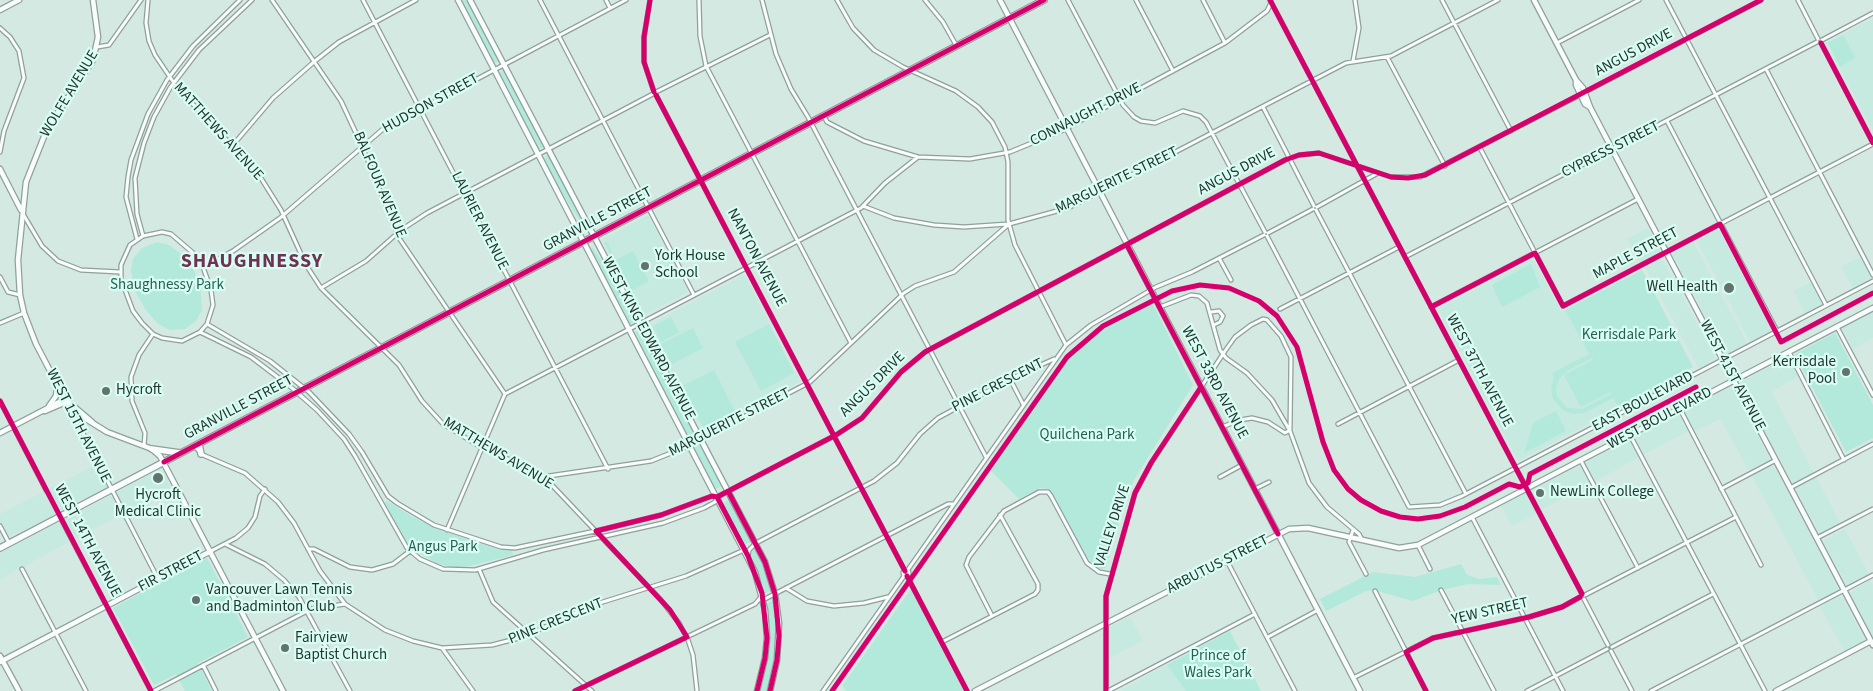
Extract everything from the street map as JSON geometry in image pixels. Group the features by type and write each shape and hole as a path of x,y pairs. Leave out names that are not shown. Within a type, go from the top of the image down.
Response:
{"highway":[{"name":"GRANVILLE STREET","path":"0,548 1044,0"},
{"path":"196,445 201,454"},
{"path":"152,449 180,454"}],"main road":[{"path":"0,10 19,0"},
{"path":"92,0 97,19 97,47"},
{"name":"WEST KING EDWARD AVENUE","path":"458,0 748,556 762,592 765,610 766,646 757,691"},
{"name":"WEST KING EDWARD AVENUE","path":"470,0 756,543 770,574 775,594 779,636 777,660 770,691"},
{"name":"WEST 33RD AVENUE","path":"1000,0 1360,691"},
{"name":"WEST 41ST AVENUE","path":"1534,0 1576,80 1580,83 1583,93 1638,199 1872,642"},
{"name":"WOLFE AVENUE","path":"20,295 18,260 22,211 28,174 36,151 59,110 89,69 97,47"},
{"path":"0,169 22,211"},
{"name":"WEST 15TH AVENUE","path":"20,295 24,313 36,344 70,409"},
{"name":"WEST BOULEVARD","path":"1526,489 1733,379 1873,308"},
{"path":"48,407 56,396 57,385"},
{"path":"66,401 93,423"},
{"path":"42,411 66,401"},
{"path":"0,433 66,401"},
{"path":"70,409 115,436 152,449 164,462 283,691"},
{"name":"ARBUTUS STREET","path":"975,691 1278,534 1299,527 1399,548 1418,545 1526,489"},
{"name":"FIR STREET","path":"1,660 211,551"},
{"path":"1776,691 1872,642"},
{"path":"1,660 19,691"}],"street":[{"name":"WOLFE AVENUE","path":"97,47 109,45 142,0"},
{"name":"MATTHEWS AVENUE","path":"148,0 146,23 149,41 155,55 174,84 259,175 284,215 306,265 321,288 399,365 432,412 448,427 482,448 542,477 558,491 650,588 670,610 686,637 693,655 697,691"},
{"path":"137,239 126,196 131,160 148,114 169,77 193,46 240,0"},
{"path":"143,236 136,214 135,178 144,143 154,117 174,84 199,50 252,0"},
{"name":"BALFOUR AVENUE","path":"272,0 341,101 362,146 397,233 505,394"},
{"name":"LAURIER AVENUE","path":"363,0 608,469"},
{"path":"233,145 273,98 315,61 339,42 416,0"},
{"path":"540,0 694,295"},
{"path":"606,0 610,8"},
{"name":"HUDSON STREET","path":"204,267 233,251 284,215 383,129 419,108 626,0"},
{"name":"NANTON AVENUE","path":"650,0 644,37 644,62 655,93 906,571"},
{"path":"699,0 700,36 706,66 851,343"},
{"path":"762,0 770,35 783,72 986,457"},
{"path":"837,0 860,37 883,56 971,100 992,122 1006,153 1009,174 1009,224 1014,245 1066,345"},
{"path":"925,0 943,22 956,46"},
{"path":"1068,0 1128,111 1141,121 1155,123 1183,111 1200,116 1213,134 1360,413"},
{"path":"1136,0 1173,71"},
{"path":"1203,0 1225,43"},
{"path":"1353,61 1359,28 1355,0"},
{"path":"1442,0 1511,131"},
{"name":"MARGUERITE STREET","path":"542,477 608,469 652,461 689,445 807,384 901,296 915,286 954,272 1009,224 1068,208 1353,61 1387,57 1498,0"},
{"path":"1556,43 1639,0"},
{"path":"1666,0 1826,305"},
{"name":"ANGUS DRIVE","path":"207,324 270,361 305,388 334,416 349,434 388,496 412,513 447,530 501,547 515,548 661,516 712,496 717,497 834,436 862,418 901,372 929,350 1240,184 1299,155 1319,153 1378,173 1408,178 1426,175 1761,0"},
{"path":"1798,0 1873,144"},
{"name":"CONNAUGHT DRIVE","path":"824,116 827,122 864,141 918,157 970,159 1006,153 1066,128 1225,43 1267,11 1271,1"},
{"name":"WEST 37TH AVENUE","path":"1271,1 1632,691"},
{"name":"CYPRESS STREET","path":"1405,257 1873,13"},
{"path":"0,28 10,37 19,51 24,78 4,131 0,152"},
{"path":"321,288 366,261 397,233 427,213 706,66 770,35"},
{"path":"1387,57 1445,166"},
{"path":"1766,70 1873,275"},
{"path":"1263,107 1466,494"},
{"path":"1667,121 1776,332"},
{"name":"MAPLE STREET","path":"1535,253 1563,306 1873,144"},
{"path":"1479,148 1535,253"},
{"path":"447,530 505,394 856,211 885,182 918,157"},
{"name":"PINE CRESCENT","path":"756,543 862,488 897,462 927,427 959,406 1010,379 1055,359 1066,345 1091,324 1151,291 1365,182 1378,173"},
{"path":"1431,307 1638,199"},
{"path":"863,206 894,218 934,225 964,227 1009,224"},
{"path":"22,211 42,246 58,261 81,270 120,272"},
{"path":"162,232 170,234 192,252 204,267 212,290 213,305 207,324 191,338 172,341 152,334 133,311 125,294 120,272 126,253 137,239 143,236 162,232"},
{"path":"1280,309 1400,247"},
{"path":"1219,258 1231,280"},
{"path":"0,277 8,292 20,295"},
{"name":"EAST BOULEVARD","path":"1360,413 1409,507 1440,505 1466,494 1722,358 1873,281"},
{"path":"1160,308 1186,296 1195,295 1207,303 1211,312 1217,343 1223,353 1261,386 1276,406 1290,431 1309,483 1327,507 1359,534 1362,540"},
{"path":"1211,312 1219,311 1223,316 1220,322 1214,324"},
{"path":"0,323 24,313"},
{"path":"1202,387 1223,353 1236,337 1250,325 1264,319 1270,322 1281,336 1291,357 1290,431"},
{"path":"1837,326 1873,395"},
{"name":"ANGUS DRIVE","path":"200,332 251,357 297,392 344,439 381,500 393,526 410,551 420,559 443,569 466,571 479,569 517,556 681,518 715,502 717,497"},
{"path":"144,446 145,433 132,401 131,376 139,355 152,334"},
{"path":"1788,352 1844,460"},
{"path":"968,691 906,576 906,571 1055,359"},
{"path":"1338,424 1459,360"},
{"path":"1010,379 1023,404"},
{"name":"VALLEY DRIVE","path":"1107,691 1105,624 1106,596 1110,574 1140,482 1202,387"},
{"name":"WEST 14TH AVENUE","path":"0,402 46,490"},
{"path":"1680,408 1761,564"},
{"name":"WEST 15TH AVENUE","path":"70,409 158,579"},
{"path":"1222,427 1240,420 1252,418 1268,422 1284,433 1290,431"},
{"path":"1630,435 1764,691"},
{"path":"1790,488 1873,444"},
{"name":"PINE CRESCENT","path":"201,454 245,473 265,489 290,517 320,571 345,604 385,630 413,641 442,648 492,646 528,635 590,606 707,568 745,550"},
{"path":"1721,488 1776,460"},
{"path":"1581,461 1638,568"},
{"path":"1220,477 1242,465"},
{"path":"1255,489 1269,482"},
{"name":"FIR STREET","path":"211,551 248,528 255,517 260,496 265,489"},
{"path":"992,616 966,564 1000,515 1019,502 1043,491 1051,496 1087,563 1099,572 1110,574"},
{"path":"381,500 388,496"},
{"path":"763,600 948,504 953,504"},
{"path":"1817,538 1873,509"},
{"path":"942,642 1035,594 1038,590 1038,584 1000,515"},
{"name":"WEST 14TH AVENUE","path":"60,516 153,691"},
{"path":"1472,517 1563,691"},
{"name":"YEW STREET","path":"1353,678 1433,638 1524,618 1562,607 1736,517"},
{"path":"0,526 9,543"},
{"path":"1353,530 1349,542 1366,574"},
{"path":"748,556 749,550 756,543"},
{"path":"224,544 265,564 284,580 308,610 350,691"},
{"path":"1418,545 1430,569"},
{"path":"515,548 517,556"},
{"path":"308,549 314,549 350,567 372,570 393,564 410,551"},
{"path":"1227,560 1295,691"},
{"path":"22,569 86,691"},
{"path":"479,569 493,602 592,691"},
{"path":"1651,691 1873,575"},
{"path":"823,691 888,597 906,576"},
{"path":"786,588 807,601 834,606 864,603 888,597"},
{"path":"1440,590 1494,691"},
{"path":"1375,591 1426,691"},
{"path":"575,691 755,604 762,592"},
{"path":"1527,691 1714,594"},
{"path":"153,691 308,610 326,605 345,604"},
{"path":"755,604 760,605 765,610"},
{"path":"1268,637 1318,610"},
{"path":"1107,691 1255,614"},
{"path":"442,648 473,691"},
{"path":"203,666 216,691"}],"shaded area":[{"path":"1873,18 1873,131 1826,43"},
{"name":"York House School","path":"648,215 688,292 642,316 602,240"},
{"path":"1648,228 1660,252 1640,263 1627,239"},
{"path":"1718,228 1772,328 1771,331 1750,342 1697,241"},
{"path":"1693,242 1747,343 1728,353 1723,351 1673,255 1674,251"},
{"path":"1861,257 1871,277 1853,288 1841,266"},
{"path":"1662,258 1715,358 1699,369 1645,267"},
{"path":"1533,259 1561,312 1565,310 1619,408 1518,461 1438,309"},
{"path":"744,275 800,381 703,432 647,326"},
{"path":"1811,282 1822,303 1805,313 1793,291"},
{"path":"1873,311 1873,338 1853,349 1842,327"},
{"path":"1788,358 1798,376 1772,392 1840,523 1820,534 1739,383"},
{"path":"1731,387 1769,457 1768,461 1749,470 1720,419 1695,431 1693,428 1512,526 1501,506"},
{"path":"96,465 107,486 106,488 70,505 49,518 10,536 7,535 0,521 0,514"},
{"path":"1770,466 1775,468 1838,588 1836,592 1819,601 1752,476"},
{"path":"160,469 163,471 171,489 125,512 117,492"},
{"path":"110,496 113,498 121,515 75,539 66,522 67,518"},
{"path":"60,523 69,542 0,579 0,553"},
{"path":"1842,530 1846,531 1868,572 1867,575 1847,585 1823,541"},
{"path":"1869,581 1873,585 1873,637 1850,593"},
{"path":"1839,596 1843,599 1865,641 1845,653 1820,606"},
{"path":"1130,617 1143,641 1109,658 1109,627"},
{"path":"1167,665 1186,691 1120,691"}],"green space":[{"path":"460,0 467,0 499,61 493,63"},
{"path":"1843,35 1855,58 1840,67 1828,43"},
{"path":"504,69 544,146 539,149 499,73"},
{"path":"548,155 587,232 563,195 544,159"},
{"path":"607,241 616,260 633,251 649,281 632,290 639,303 637,304 604,243"},
{"name":"Shaughnessy Park","path":"157,242 169,245 180,253 192,267 200,284 202,310 196,321 185,329 170,330 158,324 145,309 135,291 131,271 133,259 142,248"},
{"path":"592,247 613,276 636,321 629,325 591,252"},
{"path":"1531,264 1540,287 1502,307 1492,285"},
{"name":"Kerrisdale Park","path":"1642,270 1693,367 1619,408 1613,398 1584,413 1574,414 1564,411 1553,399 1551,389 1554,377 1552,373 1589,354 1565,310","holes":["1592,358 1593,360 1564,375 1581,407 1610,392 1611,394 1582,409 1567,408 1557,396 1556,388 1559,379 1567,371"]},
{"name":"Quilchena Park","path":"1152,302 1193,385 1134,480 1125,501 1106,568 1101,569 1092,563 1084,553 1049,489 1040,488 1019,499 991,471 1007,440 1050,380 1081,346 1103,327"},
{"path":"671,317 679,332 661,342 653,326"},
{"path":"769,324 794,373 761,391 735,342"},
{"path":"693,328 703,348 672,364 661,344"},
{"path":"641,329 697,436 689,440 633,333"},
{"path":"1835,333 1873,405 1873,438 1846,452 1795,354"},
{"path":"714,370 736,413 704,429 682,386"},
{"path":"1556,411 1566,431 1524,453 1533,423"},
{"path":"701,444 723,486 715,489 694,448"},
{"path":"730,499 752,541 744,545 723,504"},
{"name":"Angus Park","path":"387,501 437,529 500,550 512,550 513,555 466,567 451,567 436,563 411,547 401,534 385,503"},
{"path":"756,549 772,590 764,594 749,553"},
{"path":"207,558 248,637 198,663 212,691 185,691 176,674 154,685 113,608"},
{"path":"1461,564 1467,575 1480,579 1497,577 1501,585 1468,584 1441,590 1413,601 1374,590 1366,591 1326,611 1320,599 1373,572 1415,577"},
{"path":"911,589 963,691 847,691 842,686"},
{"path":"774,600 777,627 775,657 768,691 759,691 769,637 766,604"},
{"name":"Prince of Wales Park","path":"1230,631 1261,691 1186,691 1167,665"}],"cycle path":[{"path":"650,0 644,37 644,62 654,92"},
{"path":"164,462 1044,0"},
{"path":"1270,0 1582,594"},
{"path":"836,435 862,418 901,372 925,352 1285,160 1299,155 1319,153 1391,177 1408,178 1425,175 1761,0"},
{"path":"1821,43 1873,143"},
{"path":"656,95 833,434"},
{"path":"1431,307 1535,253 1563,306 1720,224 1781,342 1873,293"},
{"path":"1127,245 1278,534"},
{"path":"832,691 1067,357 1103,326 1172,291 1200,285 1229,288 1259,301 1277,316 1297,347 1323,442 1334,470 1348,489 1361,500 1381,511 1400,517 1418,519 1440,516 1465,507 1509,484 1520,487 1528,483 1530,474 1696,387"},
{"path":"1106,691 1106,596 1135,493 1151,463 1201,387"},
{"path":"0,401 151,691"},
{"path":"596,531 661,515 712,496 717,497 832,437"},
{"path":"835,438 905,571"},
{"path":"728,491 765,562 775,594 779,636 777,660 770,691"},
{"path":"717,497 748,556 762,593 767,638 765,658 757,691"},
{"path":"575,691 687,637 670,610 596,531"},
{"path":"907,576 967,691"},
{"path":"1426,691 1406,652 1433,638 1529,617 1562,607 1580,597"}],"place":[{"name":"York House School","path":"645,266"},
{"name":"Well Health","path":"1729,288"},
{"name":"Kerrisdale Pool","path":"1846,372"},
{"name":"Hycroft","path":"106,391"},
{"name":"Hycroft Medical Clinic","path":"158,478"},
{"name":"NewLink College","path":"1540,493"},
{"name":"Vancouver Lawn Tennis and Badminton Club","path":"196,600"},
{"name":"Fairview Baptist Church","path":"285,648"}],"district":[{"name":"SHAUGHNESSY","path":"252,263"}]}
